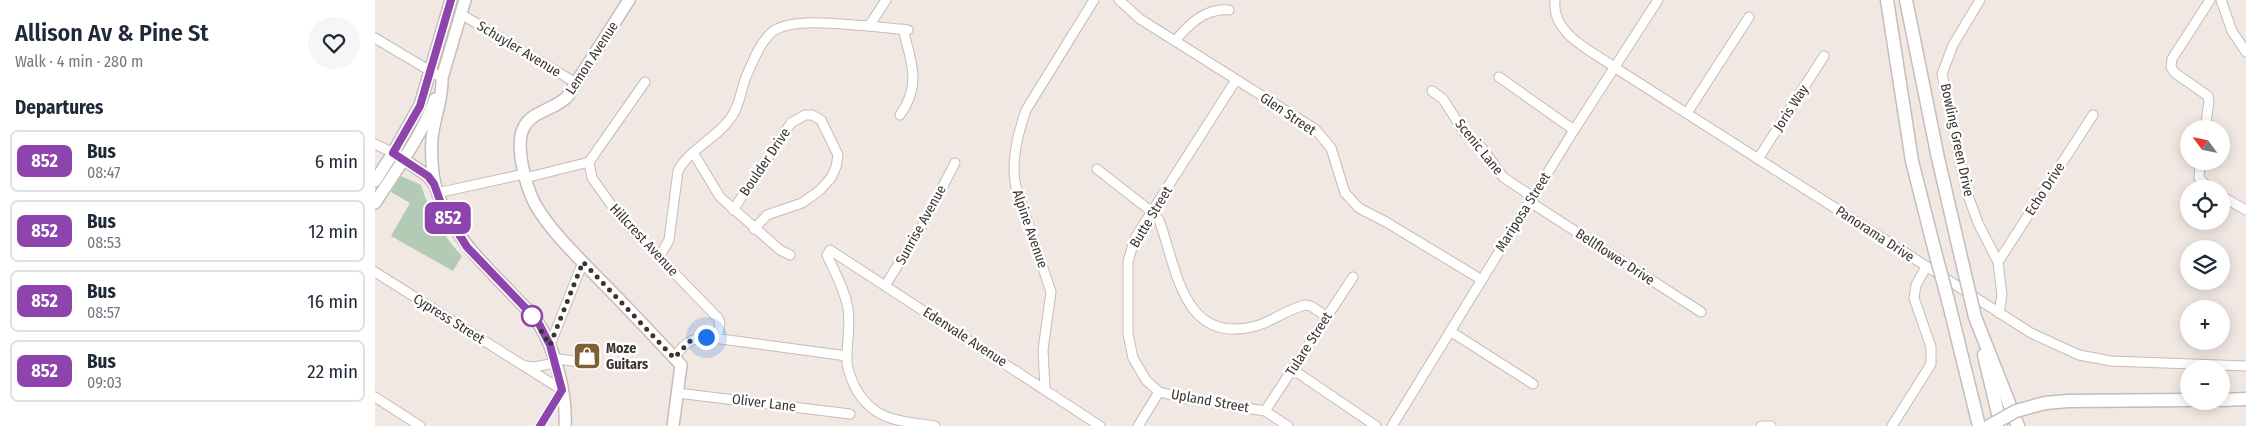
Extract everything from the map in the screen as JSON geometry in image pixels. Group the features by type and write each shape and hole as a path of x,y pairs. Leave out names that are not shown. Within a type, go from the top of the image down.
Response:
{"highway":[{"path":"1887,0 1912,161 1979,426"},
{"path":"1906,0 1938,158 2001,426"},
{"path":"1975,316 2011,426"},
{"path":"1975,316 2018,426"},
{"path":"1963,357 1970,426"},
{"path":"2230,400 2246,399"},
{"path":"1989,426 2016,411 2045,403 2068,401 2180,400"}],"main road":[{"path":"375,203 420,106 451,0"},
{"path":"375,180 398,156 431,110 465,0"},
{"name":"Lemon Avenue","path":"629,0 563,101 553,108 531,117 523,128 520,142 525,176 535,204 583,262 674,358"},
{"path":"442,78 443,90 432,138 436,188 443,209 467,247 537,320 550,345 562,390 566,410 565,426"},
{"path":"398,156 428,176 436,188"},
{"path":"673,426 681,365 674,358"}],"street":[{"path":"869,26 886,0"},
{"name":"Alpine Avenue","path":"1045,388 1043,350 1051,292 1016,187 1013,170 1022,120 1026,110 1094,0"},
{"name":"Glen Street","path":"1119,0 1140,19 1315,129 1331,148 1345,193 1359,208 1386,222 1481,280"},
{"name":"Panorama Drive","path":"1555,0 1555,15 1562,29 1614,67 2031,333 2079,355 2111,361 2246,366"},
{"name":"Mariposa Street","path":"1392,426 1574,130 1658,0"},
{"name":"Bowling Green Drive","path":"1980,0 1953,45 1942,74 1966,190 1978,223 1998,262 2002,295 1999,313"},
{"path":"2206,120 2208,96 2175,73 2171,67 2172,59 2210,0"},
{"path":"2221,0 2232,31 2246,52"},
{"path":"1175,41 1196,18 1220,9 1229,10"},
{"name":"Schuyler Avenue","path":"461,14 576,83"},
{"path":"1687,113 1749,17"},
{"path":"659,257 669,240 677,175 683,162 720,131 731,117 754,59 770,33 782,26 811,23 906,30 914,79 910,99 900,115"},
{"path":"375,38 442,78"},
{"name":"Joris Way","path":"1757,159 1824,56"},
{"path":"1499,78 1574,130"},
{"name":"Butte Street","path":"1159,392 1146,380 1136,366 1130,350 1128,334 1129,253 1135,238 1236,80"},
{"path":"436,188 525,176 589,162 645,82"},
{"name":"Scenic Lane","path":"1432,91 1443,99 1464,132 1483,149 1503,177 1531,199"},
{"name":"Boulder Drive","path":"733,210 791,123 805,115 816,116 821,120 838,155 836,167 831,178 819,191 802,203 767,214 754,229"},
{"name":"Echo Drive","path":"1998,262 2093,115"},
{"path":"375,144 398,156"},
{"path":"694,154 720,197 754,229 780,250 790,255"},
{"name":"Hillcrest Avenue","path":"589,162 592,178 620,217 719,320 719,331 706,337 693,338 674,358"},
{"name":"Sunrise Avenue","path":"885,286 921,226 955,163"},
{"path":"1097,169 1152,212 1159,220 1182,291 1191,307 1205,321 1227,329 1255,326 1305,305 1311,306 1327,317"},
{"name":"Bellflower Drive","path":"1531,199 1701,312"},
{"path":"2230,201 2246,210"},
{"name":"Edenvale Avenue","path":"847,356 848,309 841,286 827,255 830,250 1045,388 1100,426"},
{"path":"550,345 583,262"},
{"path":"1892,426 1931,364 1931,347 1914,298 1916,285 1926,267"},
{"name":"Cypress Street","path":"375,272 562,390"},
{"name":"Tulare Street","path":"1265,411 1353,277"},
{"path":"1450,331 1533,384"},
{"path":"706,337 847,356 851,379 863,400 874,412 892,420 935,426"},
{"path":"523,365 534,367 554,360 591,364 591,358"},
{"path":"1292,369 1376,426"},
{"path":"540,426 562,390"},
{"name":"Oliver Lane","path":"677,392 850,414"},
{"path":"1138,426 1159,392"},
{"name":"Upland Street","path":"1159,392 1189,399 1265,411 1287,426"},
{"path":"375,397 421,426"},
{"path":"1761,426 1771,426"}],"green space":[{"path":"401,176 421,185 437,223 462,256 453,271 391,236 410,203 391,192"}],"bus line":[{"name":"852","path":"451,0 420,106 393,153 428,176 434,184 443,209 467,247 537,320 550,345 562,390 540,426"}],"place":[{"name":"Moze Guitars","path":"587,356"}],"route":[{"path":"532,316 537,320 550,345 583,262 674,358 687,342 693,338 706,337"}]}
